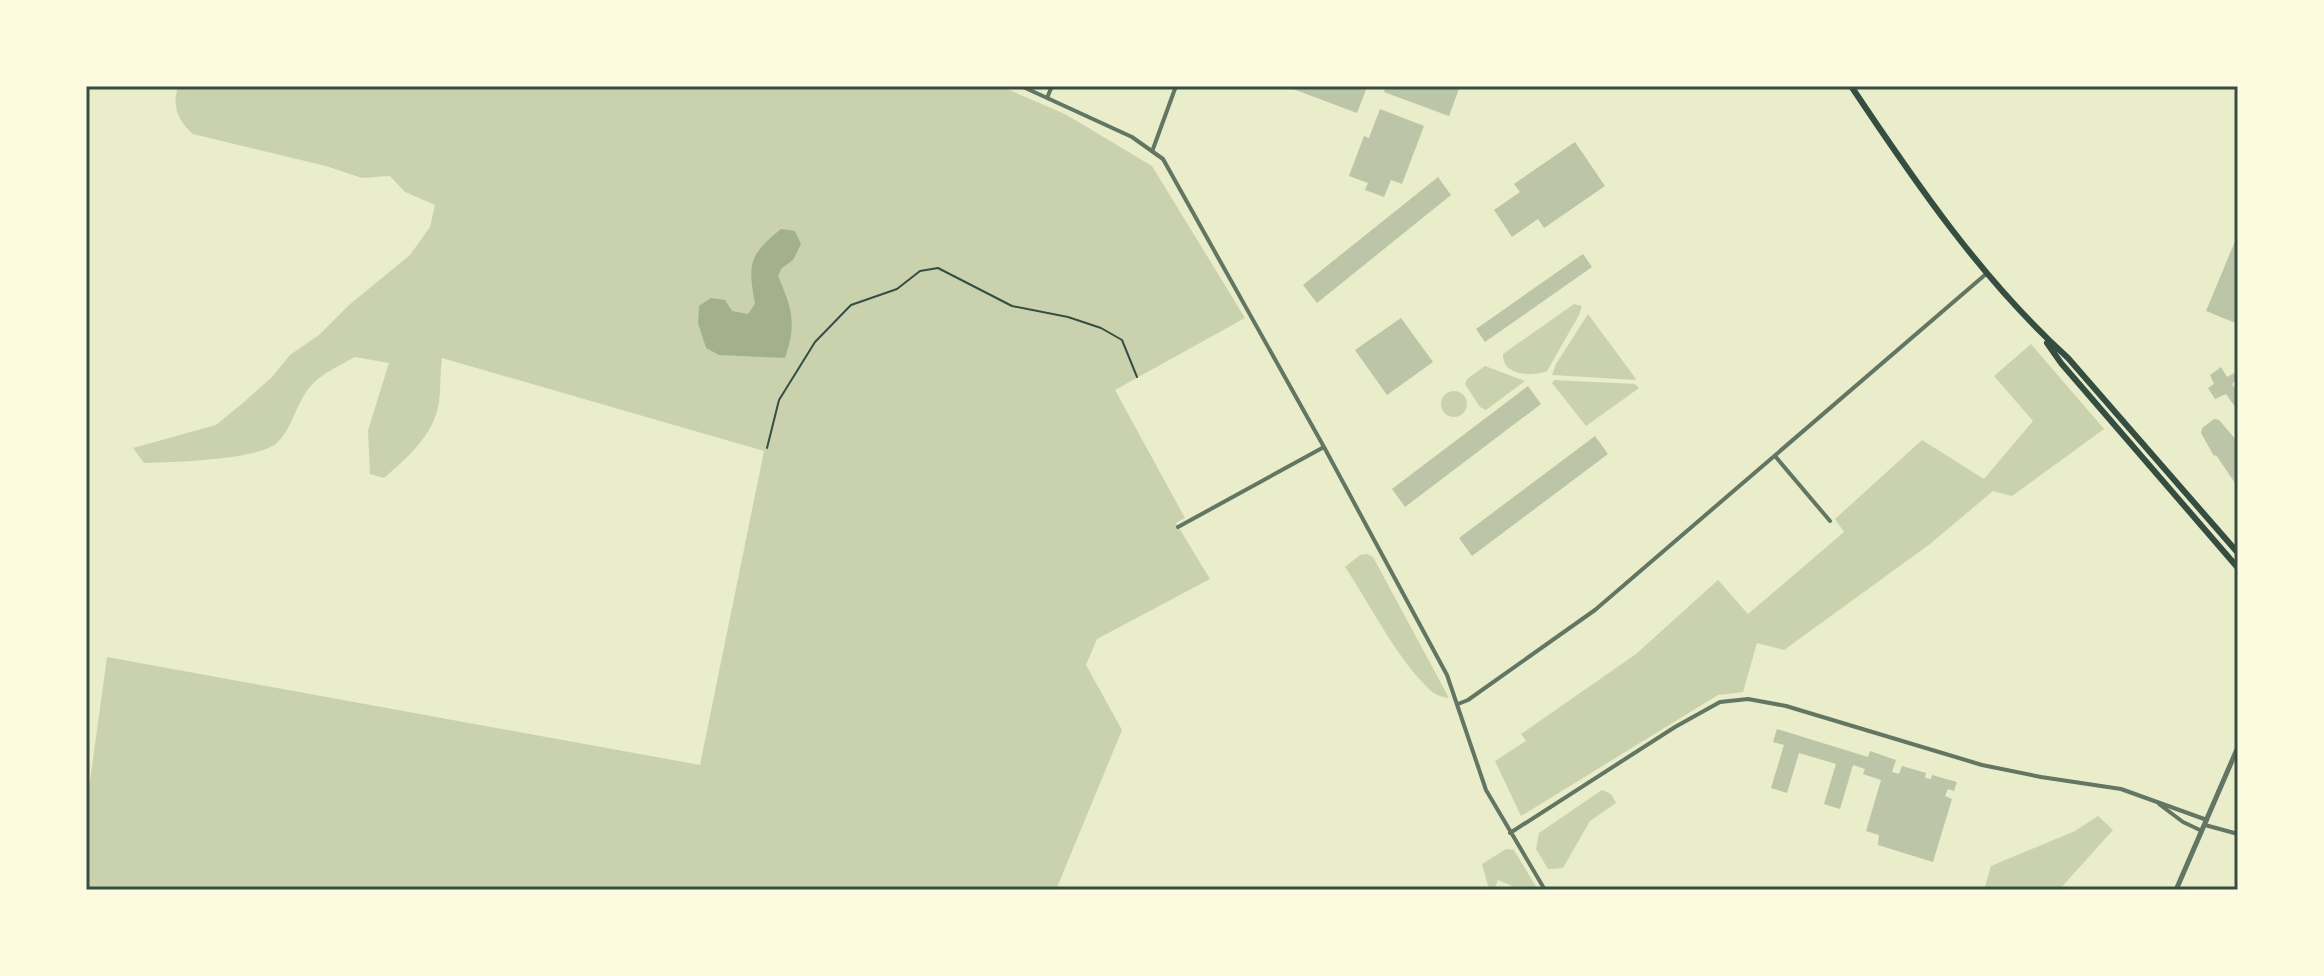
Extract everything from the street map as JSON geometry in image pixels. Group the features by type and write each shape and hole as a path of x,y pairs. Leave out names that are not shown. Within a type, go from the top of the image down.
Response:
{"main road":[{"path":"1851,86 1925,193 1988,272 2041,333 2068,358 2238,553"},
{"path":"2041,333 2061,363 2238,568"}],"street":[{"path":"1021,86 1132,137 1163,159 1447,675 1486,790 1545,890"},
{"path":"1047,98 1052,86"},
{"path":"1153,149 1176,86"},
{"path":"1458,704 1595,610 1988,272"},
{"path":"1178,527 1324,447"},
{"path":"1775,456 1830,521"},
{"path":"1510,833 1687,719 1720,702 1737,699 1786,706 2002,770 2121,789 2154,800 2205,826"},
{"path":"2176,890 2238,747"},
{"path":"2154,800 2183,822 2238,834"}],"path":[{"path":"767,448 779,400 815,342 851,305 897,289 920,271 938,268 1012,306 1068,317 1101,328 1122,340 1137,377"}],"shaded area":[{"path":"178,86 1000,86 1065,114 1152,166 1245,318 1115,390 1185,518 1176,523 1210,579 1097,639 1086,665 1122,730 1056,890 86,890 86,810 107,657 700,765 764,451 442,358 439,402 432,425 411,453 384,478 370,474 368,430 389,363 355,357 313,383 283,436 268,448 215,459 144,463 133,448 216,425 272,377 290,355 319,335 349,305 410,255 430,227 435,205 405,192 390,176 362,178 326,166 193,134 177,112"},
{"path":"781,229 795,231 801,244 793,260 782,268 778,276 787,298 792,326 785,358 719,355 706,348 698,323 699,306 711,298 725,300 732,311 748,314 755,304 751,279 753,261 762,246"},
{"path":"1574,304 1582,306 1579,315 1547,371 1526,374 1507,367 1503,354"},
{"path":"1588,314 1636,379 1635,380 1552,375"},
{"path":"2031,344 2104,429 2012,496 1993,491 1930,544 1784,650 1757,643 1743,692 1718,695 1521,816 1495,761 1526,741 1521,734 1636,654 1718,580 1748,614 1844,532 1835,519 1922,440 1984,479 2033,421 1994,376"},
{"path":"1485,366 1525,381 1486,410 1480,407 1465,384"},
{"path":"1554,380 1635,384 1639,388 1586,426 1552,383"},
{"path":"1454,391 1463,395 1467,404 1463,413 1454,417 1445,413 1441,404 1445,395"},
{"path":"1360,555 1373,557 1449,698 1434,693 1416,675 1394,646 1345,567"},
{"path":"1602,790 1611,794 1616,803 1590,821 1563,868 1548,869 1536,849 1539,833"},
{"path":"2098,816 2113,830 2059,890 1984,890 1991,866 2075,831"},
{"path":"1506,849 1514,850 1538,890 1511,890 1512,886 1498,880 1494,889 1489,889 1482,864"}],"building":[{"path":"1294,86 1367,87 1357,113 1293,89"},
{"path":"1386,86 1460,86 1449,116 1384,92"},
{"path":"1380,109 1424,126 1402,184 1391,180 1384,197 1365,190 1368,183 1349,176 1364,136 1369,138"},
{"path":"1575,142 1605,186 1544,228 1538,219 1512,237 1494,210 1520,192 1514,184"},
{"path":"1438,177 1451,195 1317,303 1303,285"},
{"path":"2238,234 2238,324 2206,311"},
{"path":"1583,254 1592,267 1485,342 1476,329"},
{"path":"1401,318 1433,362 1387,395 1355,350"},
{"path":"2221,367 2227,377 2234,373 2238,379 2232,384 2238,393 2238,411 2226,394 2215,399 2208,388 2214,384 2210,375"},
{"path":"1528,386 1541,404 1405,507 1392,489"},
{"path":"2214,419 2219,420 2237,441 2238,481 2235,483 2201,433 2202,428"},
{"path":"1595,436 1608,454 1472,556 1459,538"},
{"path":"1777,729 1868,757 1870,751 1896,760 1892,772 1899,774 1902,766 1926,773 1925,778 1931,779 1932,775 1957,782 1954,791 1948,789 1945,796 1952,799 1933,862 1878,845 1879,835 1866,831 1881,780 1863,774 1865,769 1853,765 1840,809 1824,804 1836,764 1799,753 1787,793 1771,788 1784,745 1773,742"}]}
